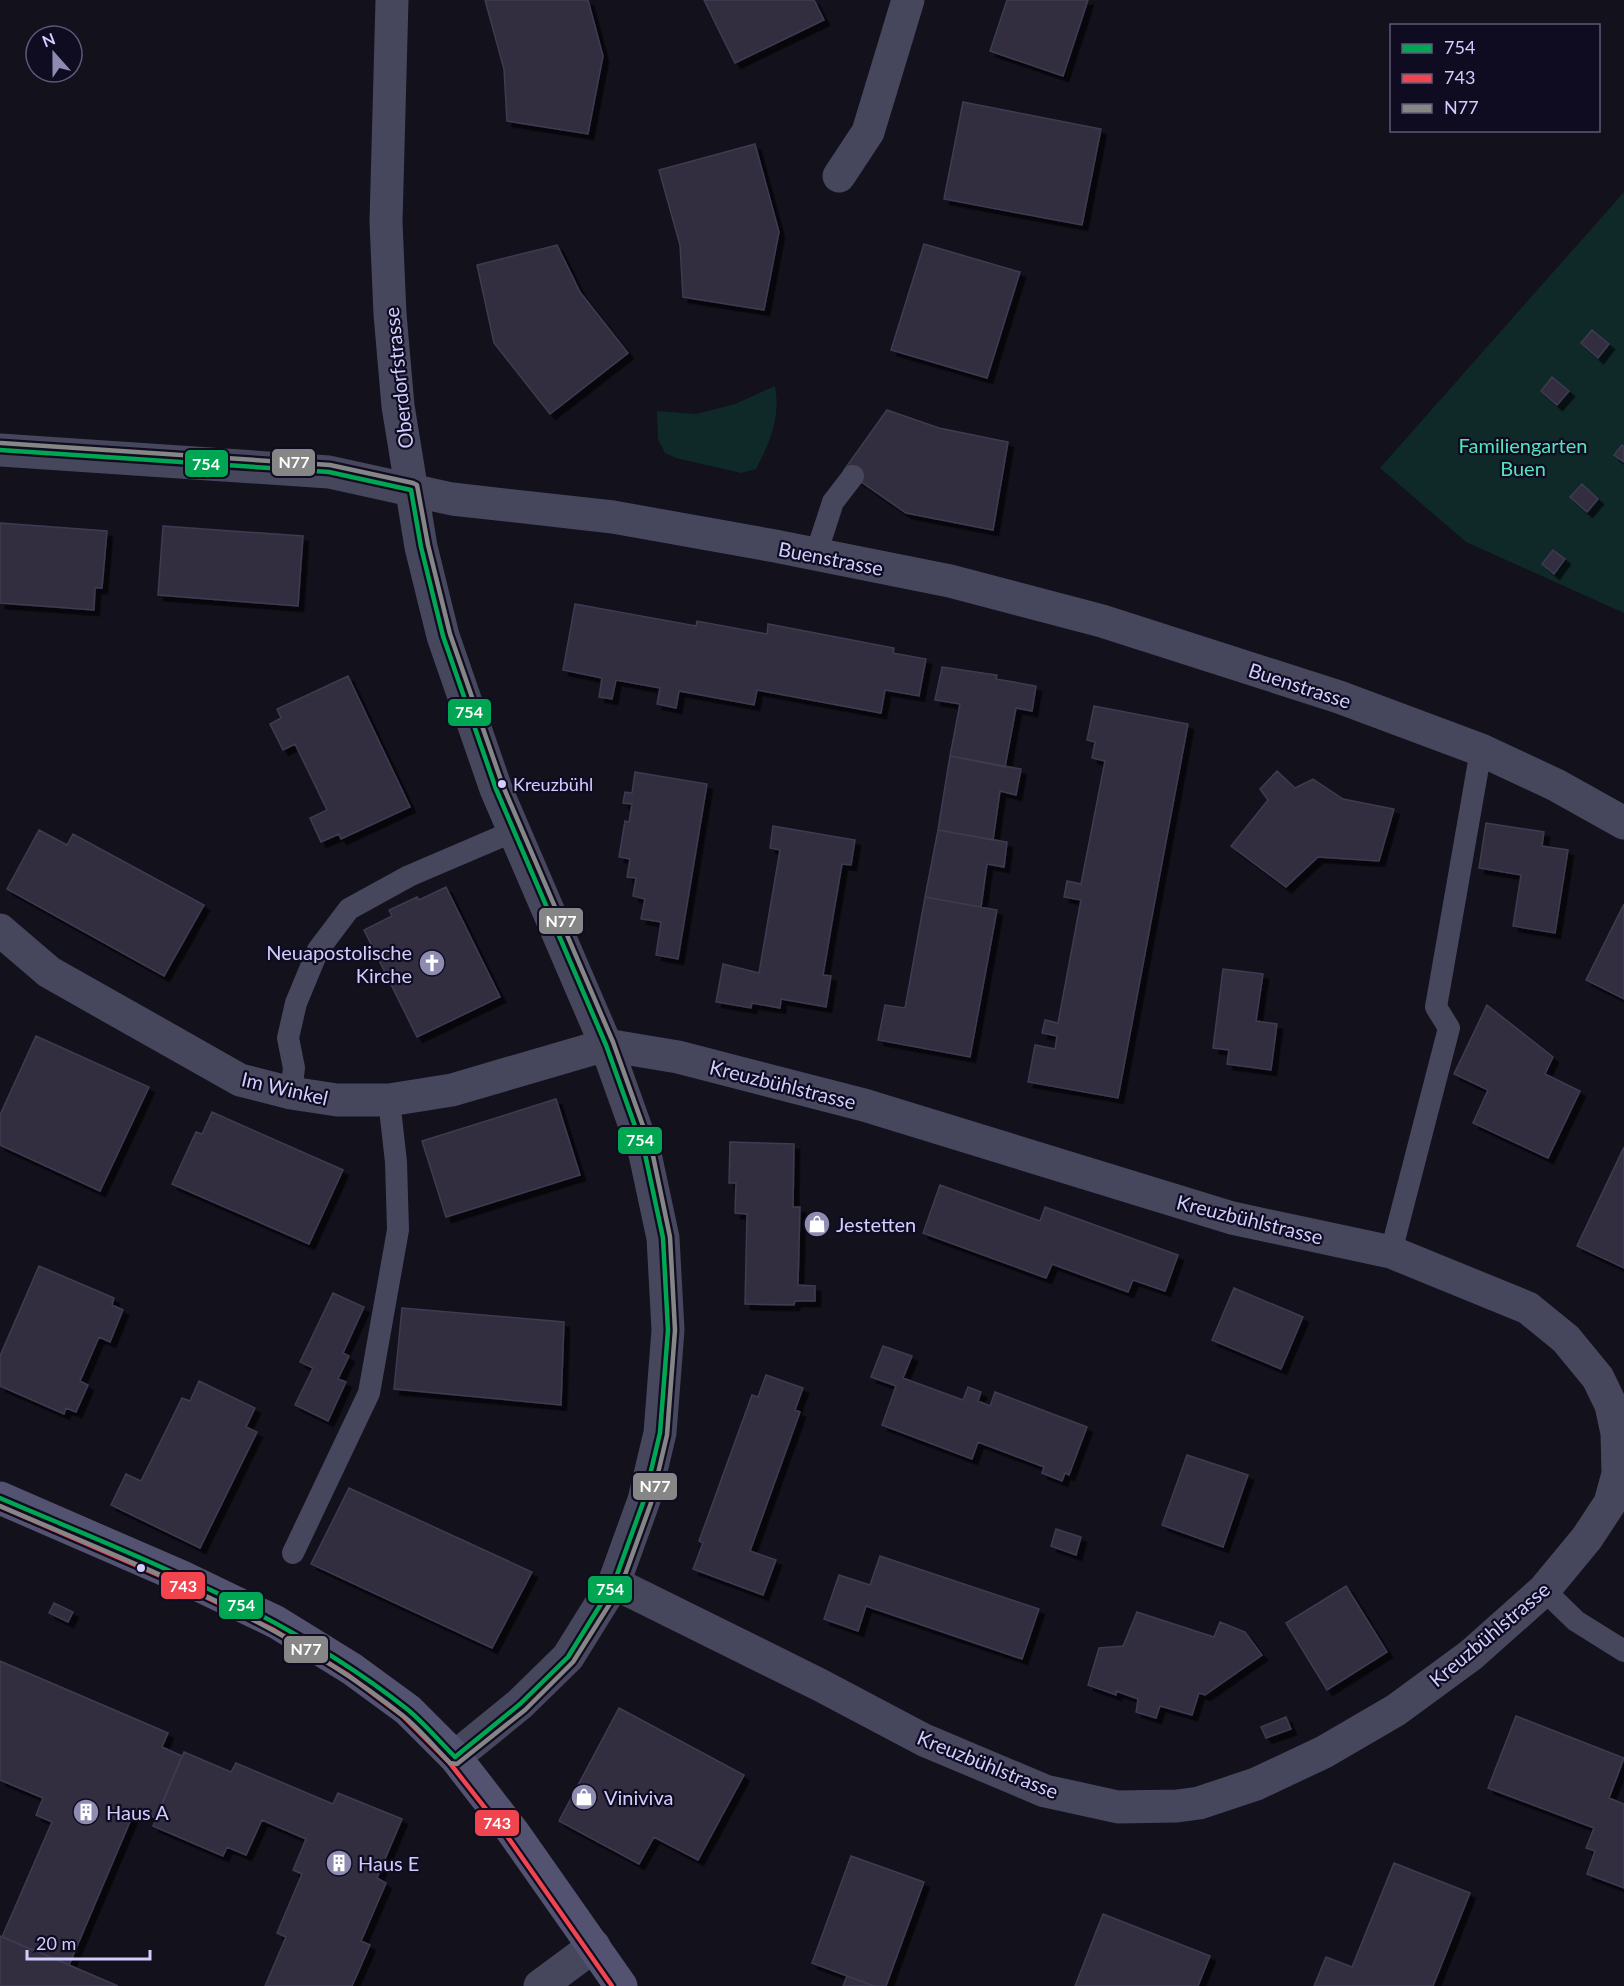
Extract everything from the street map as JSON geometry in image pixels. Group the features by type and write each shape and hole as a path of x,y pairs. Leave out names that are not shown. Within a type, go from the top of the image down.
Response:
{"main road":[{"path":"0,1498 182,1577 276,1622 328,1653 408,1710 455,1757 513,1832 621,1986"}],"street":[{"name":"Oberdorfstrasse","path":"392,0 386,222 390,314 398,406 421,547 443,636 496,789 606,1045 645,1154 663,1238 668,1330 660,1433 644,1500 614,1582 568,1658 520,1704 455,1757"},
{"path":"839,176 868,132 908,0"},
{"name":"Buenstrasse","path":"0,450 329,472 452,499 613,517 950,581 1102,621 1339,697 1481,750 1556,785 1624,823"},
{"name":"Im Winkel","path":"0,930 49,972 240,1080 291,1093 337,1100 389,1100 452,1089 606,1045"},
{"name":"Kreuzbühlstrasse","path":"606,1045 678,1057 864,1105 1232,1218 1391,1252 1528,1308 1566,1339 1598,1378 1611,1405 1617,1433 1618,1474 1610,1503 1587,1538 1544,1590 1471,1655 1396,1710 1324,1752 1256,1784 1199,1803 1177,1806 1118,1807 1044,1791 924,1740 809,1679 614,1582"},
{"path":"540,1986 594,1946"}],"lane":[{"path":"816,554 833,502 853,476"},
{"path":"1391,1252 1449,1028 1436,1007 1481,750"},
{"path":"291,1093 294,1068 288,1038 296,1003 318,950 349,909 409,876 514,831"},
{"path":"293,1553 369,1393 398,1230 396,1162 389,1100"},
{"path":"1544,1590 1576,1621 1624,1651"}],"green space":[{"name":"Familiengarten Buen","path":"1624,192 1624,613 1466,542 1380,468"},
{"path":"775,386 777,408 773,429 756,469 741,473 676,458 665,453 658,439 657,411 696,414 735,404"}],"building":[{"path":"485,0 588,0 603,56 588,134 507,121 504,69"},
{"path":"704,0 814,0 824,20 735,63"},
{"path":"1007,0 1088,0 1063,76 990,51"},
{"path":"963,102 1101,129 1082,225 944,199"},
{"path":"755,144 779,232 764,310 683,297 680,245 659,170"},
{"path":"924,244 1020,272 987,378 891,350"},
{"path":"557,245 580,292 628,353 550,414 494,343 477,265"},
{"path":"1592,330 1609,344 1598,358 1581,343"},
{"path":"1552,377 1569,391 1557,405 1541,391"},
{"path":"887,410 939,428 1008,442 993,530 906,513 844,470"},
{"path":"1622,445 1624,447 1624,462 1614,455"},
{"path":"1582,484 1598,499 1587,512 1570,497"},
{"path":"0,523 107,531 102,588 95,588 94,610 0,603"},
{"path":"163,526 303,536 298,606 158,595"},
{"path":"1553,550 1565,559 1554,574 1542,564"},
{"path":"575,604 696,626 697,621 767,634 768,624 894,648 893,653 926,659 919,696 885,690 881,713 757,690 754,705 679,691 676,708 657,704 660,688 616,680 612,699 599,697 602,678 563,670"},
{"path":"942,667 997,675 996,679 1036,686 1032,711 1016,708 1005,767 950,756 960,704 935,700"},
{"path":"348,676 410,807 341,839 339,834 321,842 310,818 327,810 295,744 283,750 270,724 281,718 277,709"},
{"path":"1094,706 1188,724 1118,1098 1028,1082 1035,1045 1055,1049 1057,1036 1042,1033 1045,1020 1058,1023 1081,900 1064,897 1067,881 1081,884 1105,761 1092,758 1095,742 1087,740"},
{"path":"950,756 1021,769 1016,795 1000,791 993,840 938,830"},
{"path":"1277,771 1295,788 1313,779 1343,799 1394,809 1379,861 1318,857 1286,887 1231,846 1268,800 1260,789"},
{"path":"635,772 707,784 678,959 656,955 661,922 641,919 645,899 633,896 636,878 627,877 630,859 619,857 625,821 629,822 632,804 623,803 625,792 632,793"},
{"path":"1486,823 1544,832 1542,846 1568,850 1555,933 1513,926 1521,875 1479,868"},
{"path":"773,826 855,840 851,865 842,864 823,975 831,976 826,1007 781,999 780,1008 752,1003 751,1008 716,1002 723,964 759,973 780,850 770,848"},
{"path":"39,830 67,845 73,834 204,905 164,976 7,889"},
{"path":"938,830 1007,842 1004,867 987,864 981,907 925,897"},
{"name":"Neuapostolische Kirche","path":"446,887 500,997 417,1037 364,930 392,916 389,910 417,897 419,900"},
{"path":"925,897 997,910 970,1057 878,1040 885,1005 905,1008"},
{"path":"1624,904 1624,999 1586,980"},
{"path":"1223,969 1263,974 1256,1021 1277,1024 1271,1070 1227,1064 1229,1050 1213,1048"},
{"path":"1487,1005 1553,1057 1545,1074 1580,1091 1548,1158 1473,1123 1488,1090 1454,1074"},
{"path":"36,1036 149,1087 100,1191 0,1145 0,1115"},
{"path":"556,1099 580,1175 446,1217 422,1141"},
{"path":"212,1112 343,1170 309,1244 172,1184 196,1132 202,1134"},
{"path":"730,1142 794,1144 793,1207 800,1207 798,1285 815,1286 815,1301 795,1301 794,1305 745,1304 747,1214 735,1213 736,1183 729,1183"},
{"path":"1624,1147 1624,1268 1577,1246"},
{"path":"940,1185 1040,1221 1045,1207 1178,1255 1165,1291 1133,1280 1128,1292 1052,1264 1046,1278 923,1233"},
{"path":"39,1266 114,1298 112,1305 123,1310 110,1342 99,1337 80,1381 88,1385 76,1412 66,1408 64,1414 0,1386 0,1356"},
{"path":"1234,1288 1303,1317 1281,1369 1212,1340"},
{"path":"333,1293 364,1307 343,1353 349,1356 338,1379 346,1382 328,1421 295,1405 313,1368 300,1362"},
{"path":"402,1308 564,1322 561,1405 394,1389"},
{"path":"883,1346 912,1356 903,1378 963,1400 968,1387 981,1392 978,1401 990,1406 995,1392 1087,1427 1069,1475 1065,1473 1062,1481 1042,1473 1044,1467 978,1442 972,1459 882,1425 896,1386 871,1377"},
{"path":"766,1375 803,1388 795,1410 800,1412 750,1551 776,1560 763,1595 693,1569 703,1543 699,1541 752,1395 758,1397"},
{"path":"199,1381 255,1408 246,1427 257,1432 200,1548 111,1505 126,1474 141,1481 182,1398 190,1401"},
{"path":"1187,1455 1248,1475 1223,1547 1162,1525"},
{"path":"349,1488 532,1572 492,1648 311,1564"},
{"path":"1056,1529 1081,1537 1076,1555 1051,1546"},
{"path":"880,1556 1039,1609 1022,1659 866,1606 858,1631 824,1619 839,1575 870,1585"},
{"path":"1346,1586 1387,1652 1327,1690 1286,1623"},
{"path":"54,1603 73,1612 68,1622 49,1613"},
{"path":"1137,1612 1214,1637 1220,1622 1245,1632 1262,1655 1205,1695 1199,1693 1192,1715 1160,1706 1156,1718 1136,1712 1138,1699 1116,1691 1116,1695 1088,1685 1099,1648 1123,1646"},
{"name":"Haus A","path":"0,1661 168,1733 162,1747 182,1756 156,1818 135,1810 69,1965 2,1937 52,1822 36,1815 43,1798 0,1780"},
{"path":"619,1708 744,1775 698,1860 654,1837 639,1864 559,1821"},
{"path":"1516,1716 1624,1758 1609,1798 1624,1804 1624,1888 1587,1874 1595,1851 1586,1848 1594,1828 1488,1788"},
{"path":"1286,1717 1291,1729 1266,1738 1261,1727"},
{"name":"Haus E","path":"184,1752 231,1772 236,1763 333,1804 338,1793 402,1819 377,1878 386,1883 361,1941 370,1945 352,1986 265,1986 286,1937 277,1933 302,1874 293,1870 306,1839 262,1820 246,1855 227,1847 223,1856 153,1826"},
{"path":"851,1856 924,1882 886,1986 874,1986 812,1963"},
{"path":"1394,1863 1470,1893 1433,1986 1314,1986 1326,1957 1352,1967"},
{"path":"1103,1914 1210,1956 1198,1986 1075,1986"},
{"path":"0,1936 69,1965 118,1986 0,1986"},
{"path":"847,1976 874,1986 843,1986"}],"transit line":[{"name":"N77","path":"0,1506 157,1573 259,1623 309,1651 356,1681 402,1715 450,1763 457,1764 525,1710 573,1662 621,1586 651,1503 667,1435 675,1330 670,1237 652,1151 613,1042 503,786 450,634 428,545 417,485 330,465 1,443"},
{"name":"754","path":"0,450 329,472 411,490"},
{"name":"754","path":"411,490 421,547 443,636 496,789 606,1045 645,1154 663,1238 668,1330 660,1433 644,1500 614,1583 568,1657 520,1704 455,1757"},
{"name":"754","path":"0,1498 211,1590 312,1644 361,1675 407,1709 455,1757"},
{"name":"743","path":"0,1506 179,1584 272,1629 348,1675 403,1716 449,1762 507,1836 612,1986"}],"place":[{"name":"Kreuzbühl","path":"502,784"},
{"name":"Neuapostolische Kirche","path":"432,963"},
{"name":"Jestetten","path":"817,1224"},
{"name":"Viniviva","path":"584,1797"},
{"name":"Haus A","path":"86,1812"},
{"name":"Haus E","path":"339,1863"}]}
